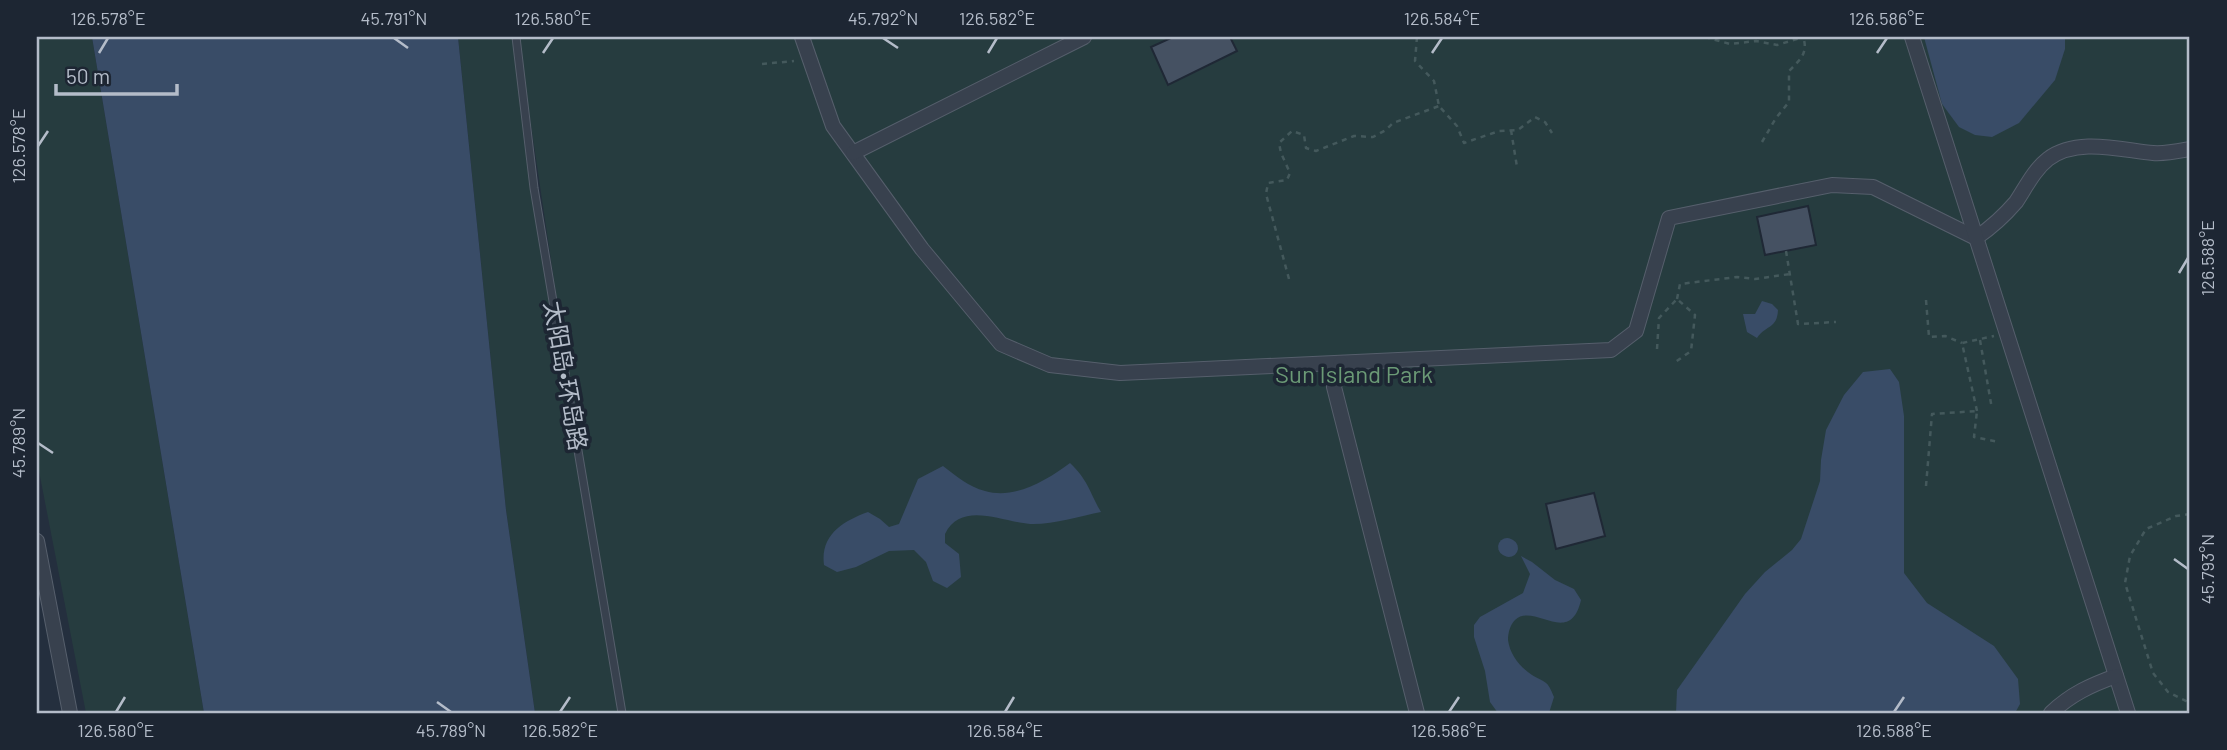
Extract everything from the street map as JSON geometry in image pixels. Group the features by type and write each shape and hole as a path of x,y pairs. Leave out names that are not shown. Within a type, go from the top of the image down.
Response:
{"street":[{"path":"802,37 833,126 930,260 1001,344 1051,365 1120,373 1611,351 1636,331 1669,218 1832,185 1873,187 1925,210 1976,238"},
{"path":"853,153 1084,37"},
{"path":"1912,37 2128,713"},
{"path":"1976,238 1994,226 2050,157 2069,150 2091,147 2155,154 2190,149"},
{"path":"1340,363 1334,387 1417,713"},
{"path":"37,541 70,713"},
{"path":"2051,713 2088,685 2116,676"}],"lane":[{"name":"太阳岛•环岛路","path":"516,37 534,188 622,713"}],"path":[{"path":"1417,37 1415,61 1434,81 1439,106 1457,126 1464,143 1499,131 1518,130 1535,117 1545,122 1552,133"},
{"path":"1705,37 1730,44 1756,41 1777,45 1804,37 1804,55 1789,71 1789,102 1762,142"},
{"path":"762,64 809,60"},
{"path":"1289,279 1266,194 1268,183 1287,180 1290,173 1279,143 1292,131 1304,135 1306,148 1316,151 1354,136 1373,137 1393,123 1439,106"},
{"path":"1511,130 1517,167"},
{"path":"1786,251 1798,324 1836,322"},
{"path":"1657,349 1659,318 1677,299 1680,284 1790,274"},
{"path":"1674,363 1691,351 1695,315 1677,299"},
{"path":"1926,300 1929,337 1945,336 1962,343 2007,332"},
{"path":"1979,339 1992,409"},
{"path":"1962,343 1978,411 1974,437 1999,442"},
{"path":"1926,486 1932,414 1978,411"},
{"path":"2190,514 2176,516 2146,529 2130,556 2124,583 2153,673 2168,692 2190,703"}],"green space":[{"path":"37,37 92,37 204,713 86,713 37,461"},
{"name":"Sun Island Park","path":"458,37 516,37 534,188 577,436 518,37 2190,37 2190,713 535,713 506,510"}],"water":[{"path":"92,37 458,37 506,510 535,713 204,713"},
{"path":"1924,37 2065,37 2065,49 2055,80 2019,123 1992,137 1975,135 1959,127 1942,104"},
{"path":"1762,301 1772,304 1778,310 1774,324 1757,338 1747,332 1743,314 1755,314"},
{"path":"1890,369 1899,382 1904,416 1904,573 1927,603 1994,646 2018,679 2020,704 2015,713 1676,713 1677,690 1745,594 1801,539 1820,481 1826,430 1844,395 1863,372"},
{"path":"1070,463 1085,480 1101,512 1038,524 972,515 961,518 952,524 945,534 945,543 959,554 961,577 947,588 933,581 926,562 914,550 889,551 856,567 837,572 824,565 826,545 842,525 868,512 889,527 899,524 918,479 943,466 979,489 1008,493 1041,482"},
{"path":"1521,556 1555,580 1574,589 1581,600 1576,614 1569,621 1560,623 1523,616 1515,620 1510,629 1508,640 1516,660 1551,690 1554,697 1549,713 1498,713 1490,702 1485,671 1474,637 1474,625 1480,617 1523,593 1530,574"}],"building":[{"path":"1173,37 1230,37 1237,51 1168,85 1151,47"},
{"path":"1808,206 1816,245 1765,255 1757,217"},
{"path":"1594,493 1605,536 1556,549 1546,504"}]}
